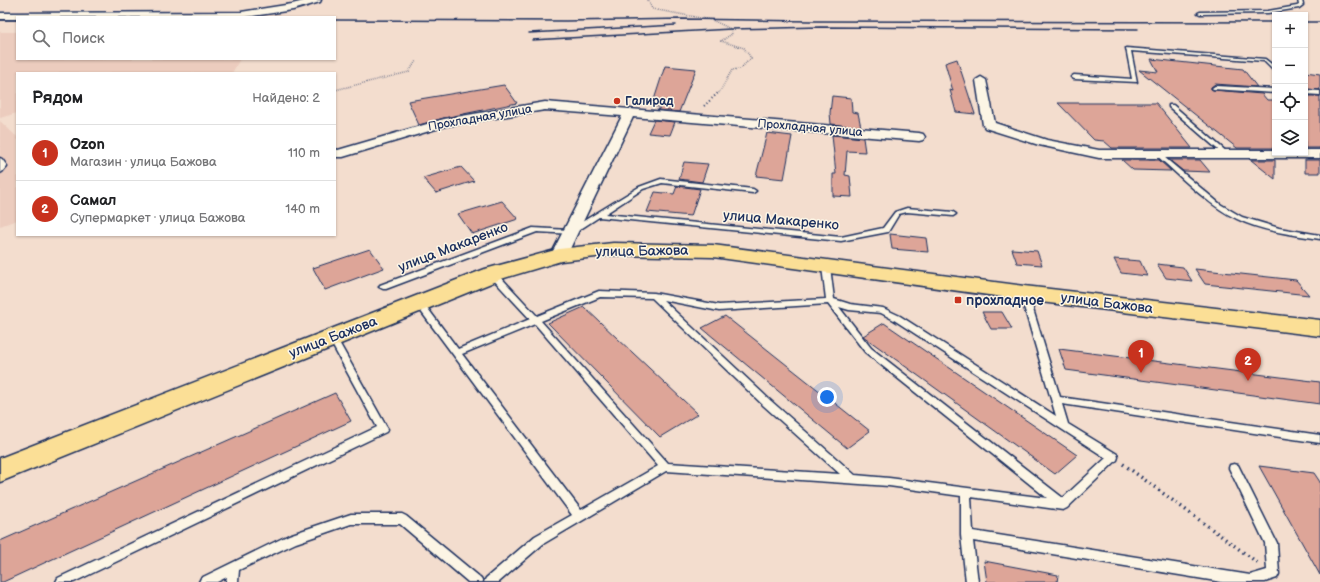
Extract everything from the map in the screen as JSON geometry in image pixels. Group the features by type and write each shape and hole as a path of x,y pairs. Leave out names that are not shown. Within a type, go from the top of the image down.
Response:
{"highway":[{"name":"улица Бажова","path":"0,470 493,274 558,255 613,249 713,251 1024,293 1320,328"}],"street":[{"path":"0,16 241,15 293,7 317,0"},
{"path":"981,80 989,125 1016,136 1068,149 1099,154 1320,154"},
{"name":"Прохладная улица","path":"336,153 375,144 444,123 544,106 919,137"},
{"path":"558,255 629,113"}],"lane":[{"path":"1200,13 1268,12 1298,7 1301,5 1300,0"},
{"path":"1074,77 1135,81 1128,49 1266,60 1272,67"},
{"path":"1215,88 1272,91"},
{"path":"1308,92 1320,93"},
{"path":"1171,106 1226,154"},
{"path":"1158,154 1218,205 1240,218 1278,230 1320,237"},
{"path":"0,160 4,166 0,171"},
{"name":"улица Макаренко","path":"383,287 536,230 570,232 642,188 661,181 753,190"},
{"name":"улица Макаренко","path":"598,215 841,239 885,230 897,213 907,210 953,214"},
{"path":"826,267 830,301 868,350 1063,505"},
{"path":"493,274 536,320 665,467"},
{"path":"1024,293 1064,426"},
{"path":"458,352 599,294 654,296 719,308 830,301 849,307 883,311 897,318 1113,457 1063,505"},
{"path":"654,296 853,480"},
{"path":"420,304 458,352 579,516"},
{"path":"62,582 383,429 332,337"},
{"path":"1057,400 1320,439"},
{"path":"490,582 540,540 665,467 889,482 1063,505"},
{"path":"967,535 1250,581 1273,574 1271,543 1234,468"},
{"path":"966,493 967,535 972,582"},
{"path":"205,582 293,539 351,519 402,519 477,582"},
{"path":"232,582 234,567"}],"path":[{"path":"648,0 652,9 715,21 726,26 731,29 732,34 721,41 744,48 751,58 740,69 732,70 718,95 704,106 699,119"},
{"path":"336,90 409,72 416,61"},
{"path":"1113,457 1273,574"}],"shaded area":[{"path":"0,32 16,32 16,60 239,60 233,72 16,72 16,113 0,118"},
{"path":"0,121 16,136 16,220 0,226"}],"building":[{"path":"957,59 975,114 956,112 950,90 953,91 945,63"},
{"path":"1151,59 1243,69 1257,87 1215,84 1211,87 1211,89 1262,94 1267,100 1272,100 1272,148 1237,148 1139,70 1158,72"},
{"path":"665,66 696,69 679,112 658,110 660,107 652,106"},
{"path":"1308,72 1320,74 1320,90 1308,89"},
{"path":"504,85 517,103 444,118 419,125 408,101"},
{"path":"832,96 851,98 852,112 858,113 861,127 831,124 830,113"},
{"path":"1308,96 1320,96 1320,148 1308,148"},
{"path":"1058,103 1156,103 1192,148 1112,148 1104,141 1094,140"},
{"path":"654,120 675,122 670,135 648,133"},
{"path":"767,133 792,136 784,179 756,176"},
{"path":"832,135 863,138 865,152 847,151 845,175 850,176 852,197 833,196 833,174 836,174"},
{"path":"1122,160 1159,160 1171,171 1133,170"},
{"path":"1169,160 1200,160 1210,172 1183,171"},
{"path":"1251,160 1275,160 1275,179"},
{"path":"1305,160 1320,160 1320,173 1305,173"},
{"path":"684,162 708,164 702,182 679,179"},
{"path":"461,167 474,181 436,193 423,178"},
{"path":"677,186 700,189 691,216 647,212 655,192 674,194"},
{"path":"502,201 518,219 472,234 458,214"},
{"path":"890,234 926,238 928,252 892,249"},
{"path":"370,249 384,268 325,290 313,268"},
{"path":"1012,249 1037,251 1042,265 1017,263"},
{"path":"1114,259 1140,261 1147,276 1121,273"},
{"path":"1157,264 1183,267 1192,281 1166,278"},
{"path":"1195,269 1296,280 1309,295 1205,284"},
{"path":"584,307 698,414 660,437 548,323"},
{"path":"982,312 1002,312 1012,329 991,329"},
{"path":"725,316 870,431 847,448 702,328"},
{"path":"884,323 1077,455 1055,474 863,336"},
{"path":"1059,349 1320,382 1320,404 1066,370"},
{"path":"335,393 351,421 3,582 0,582 0,541"},
{"path":"1259,466 1314,473 1320,482 1320,575"},
{"path":"984,561 1058,575 1057,582 987,582"}],"railway":[{"path":"336,20 566,21 682,19 809,21 1272,22"},
{"path":"0,20 16,20"},
{"path":"1308,22 1320,22"},
{"path":"529,33 676,25"},
{"path":"532,40 731,29 820,27 1138,29"}],"place":[{"name":"Галирад","path":"617,101"},
{"name":"прохладное","path":"958,300"},
{"name":"Ozon","path":"1141,373"},
{"name":"Самал","path":"1248,381"}]}
